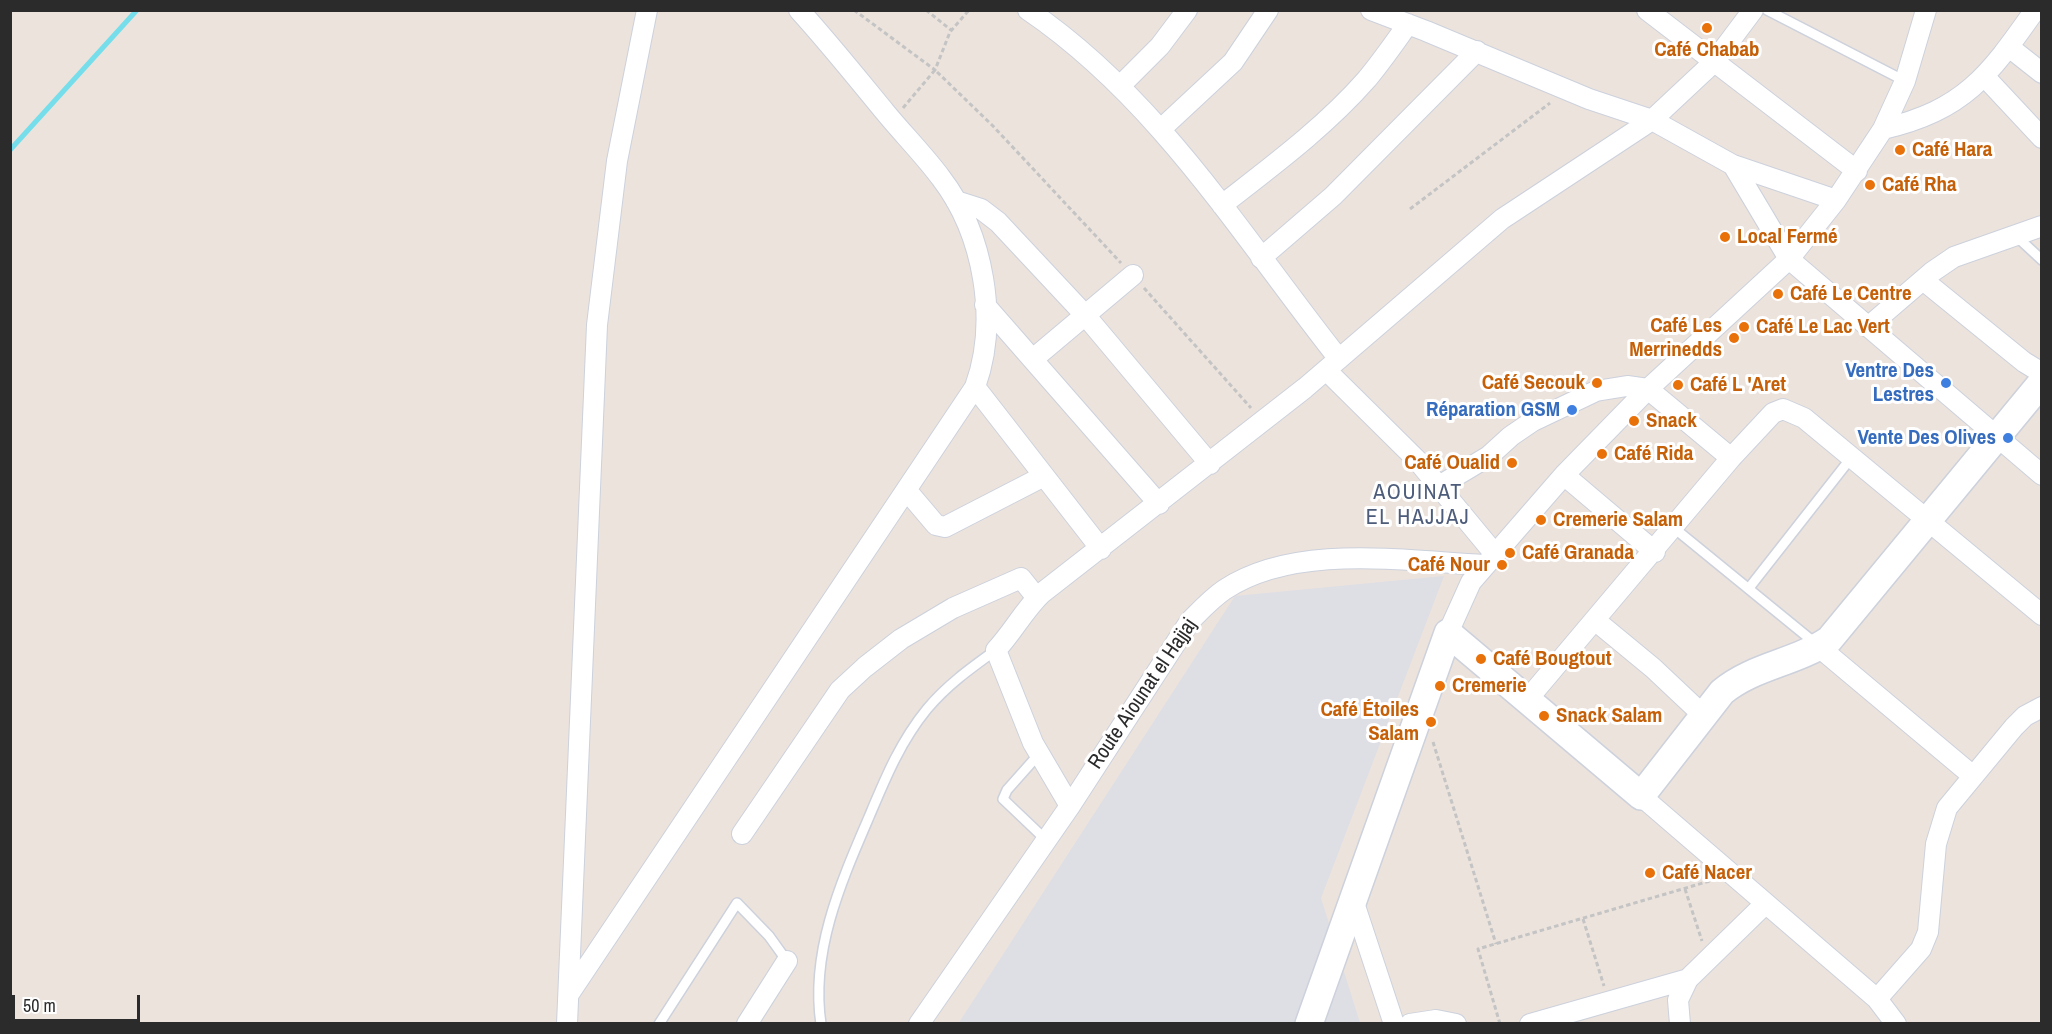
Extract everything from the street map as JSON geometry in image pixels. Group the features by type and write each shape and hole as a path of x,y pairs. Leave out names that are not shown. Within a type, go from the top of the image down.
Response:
{"street":[{"path":"567,1023 597,325 617,162 647,10"},
{"path":"569,994 908,492 975,387 986,349 986,305 975,245 956,201 942,179 799,10"},
{"path":"1028,10 1088,57 1120,86 1161,129 1261,258 1333,365 1439,486 1489,559"},
{"path":"1120,86 1161,45 1187,10"},
{"path":"1161,129 1233,62 1268,10"},
{"path":"1371,10 1477,51 1562,88 1652,120 1732,165 1836,200"},
{"path":"1647,10 1857,171"},
{"path":"1070,806 1039,754 996,650 1014,629 1024,611 1037,598 1333,365 1502,219 1652,120 1714,62 1753,10"},
{"path":"1309,1023 1461,601 1489,559 1564,475 1648,389 1789,259 1836,200 1883,129 1905,81 1926,10"},
{"path":"1883,129 1912,123 1940,111 1964,96 1986,77 2035,10"},
{"path":"1222,205 1280,160 1339,107 1366,79 1408,24"},
{"path":"2009,47 2042,73"},
{"path":"1261,258 1333,196 1477,51"},
{"path":"1986,77 2042,138"},
{"path":"1732,165 1789,259 2042,475"},
{"path":"956,201 981,209 993,218 1085,315 1210,464"},
{"path":"1868,327 1954,257 2042,226"},
{"path":"1033,359 1133,275"},
{"path":"1923,280 2024,362 2042,373"},
{"path":"986,305 1159,504"},
{"path":"1641,796 1722,692 1734,682 1819,647 1829,640 1995,436 2042,382"},
{"path":"1439,486 1489,456 1511,436 1533,421 1578,398 1612,388 1638,386 1648,389 1731,458"},
{"path":"975,387 1101,549"},
{"path":"1527,700 1596,621 1731,458 1773,413 1783,409 1804,418 2042,615"},
{"path":"1564,475 1654,552"},
{"path":"908,492 936,525 945,527 1044,476"},
{"name":"Route Aiounat el Hajjaj","path":"919,1023 1070,806 1190,621 1224,590 1242,580 1274,568 1344,558 1489,559"},
{"path":"742,834 840,690 865,667 901,639 953,608 1021,578 1037,598"},
{"path":"1596,621 1653,668 1704,716"},
{"path":"1448,633 1877,999 1896,1023"},
{"path":"1819,647 1973,776"},
{"path":"1877,999 1921,949 1928,932 1940,823 1947,808 2025,716 2042,707"},
{"path":"1353,900 1394,1023"},
{"path":"1680,1023 1678,1000 1688,979 1707,957 1765,904"},
{"path":"747,1023 787,961"},
{"path":"1530,1023 1688,979"},
{"path":"1410,1023 1436,1020 1456,1023"}],"lane":[{"path":"1767,10 1905,81"},
{"path":"2015,235 2042,260"},
{"path":"1749,588 1851,458"},
{"path":"1674,528 1819,647"},
{"path":"821,1023 820,978 826,934 850,861 889,770 902,745 945,689 996,650"},
{"path":"1039,754 1007,790 1003,799 1045,839"},
{"path":"659,1023 736,903 769,936 787,961"}],"path":[{"path":"854,10 935,70 993,126 1133,275 1263,420"},
{"path":"926,10 951,30"},
{"path":"892,121 935,70 950,32 969,10"},
{"path":"1410,209 1544,110 1562,88"},
{"path":"1433,740 1496,944"},
{"path":"1500,1023 1478,949 1732,875"},
{"path":"1685,889 1707,957"},
{"path":"1583,919 1609,1000"}],"shaded area":[{"path":"1444,576 1321,898 1360,1023 958,1024 1235,596"}],"waterway":[{"path":"10,150 137,10"}],"place":[{"name":"Café Chabab","path":"1707,28"},
{"name":"Café Hara","path":"1900,150"},
{"name":"Café Rha","path":"1870,185"},
{"name":"Local Fermé","path":"1725,237"},
{"name":"Café Le Centre","path":"1778,294"},
{"name":"Café Le Lac Vert","path":"1744,327"},
{"name":"Café Les Merrinedds","path":"1734,338"},
{"name":"Café Secouk","path":"1597,383"},
{"name":"Ventre Des Lestres","path":"1946,383"},
{"name":"Café L 'Aret","path":"1678,385"},
{"name":"Réparation GSM","path":"1572,410"},
{"name":"Snack","path":"1634,421"},
{"name":"Vente Des Olives","path":"2008,438"},
{"name":"Café Rida","path":"1602,454"},
{"name":"Café Oualid","path":"1512,463"},
{"name":"Cremerie Salam","path":"1541,520"},
{"name":"Café Granada","path":"1510,553"},
{"name":"Café Nour","path":"1502,565"},
{"name":"Café Bougtout","path":"1481,659"},
{"name":"Cremerie","path":"1440,686"},
{"name":"Snack Salam","path":"1544,716"},
{"name":"Café Étoiles Salam","path":"1431,722"},
{"name":"Café Nacer","path":"1650,873"}],"district":[{"name":"AOUINAT EL HAJJAJ","path":"1418,506"}]}
